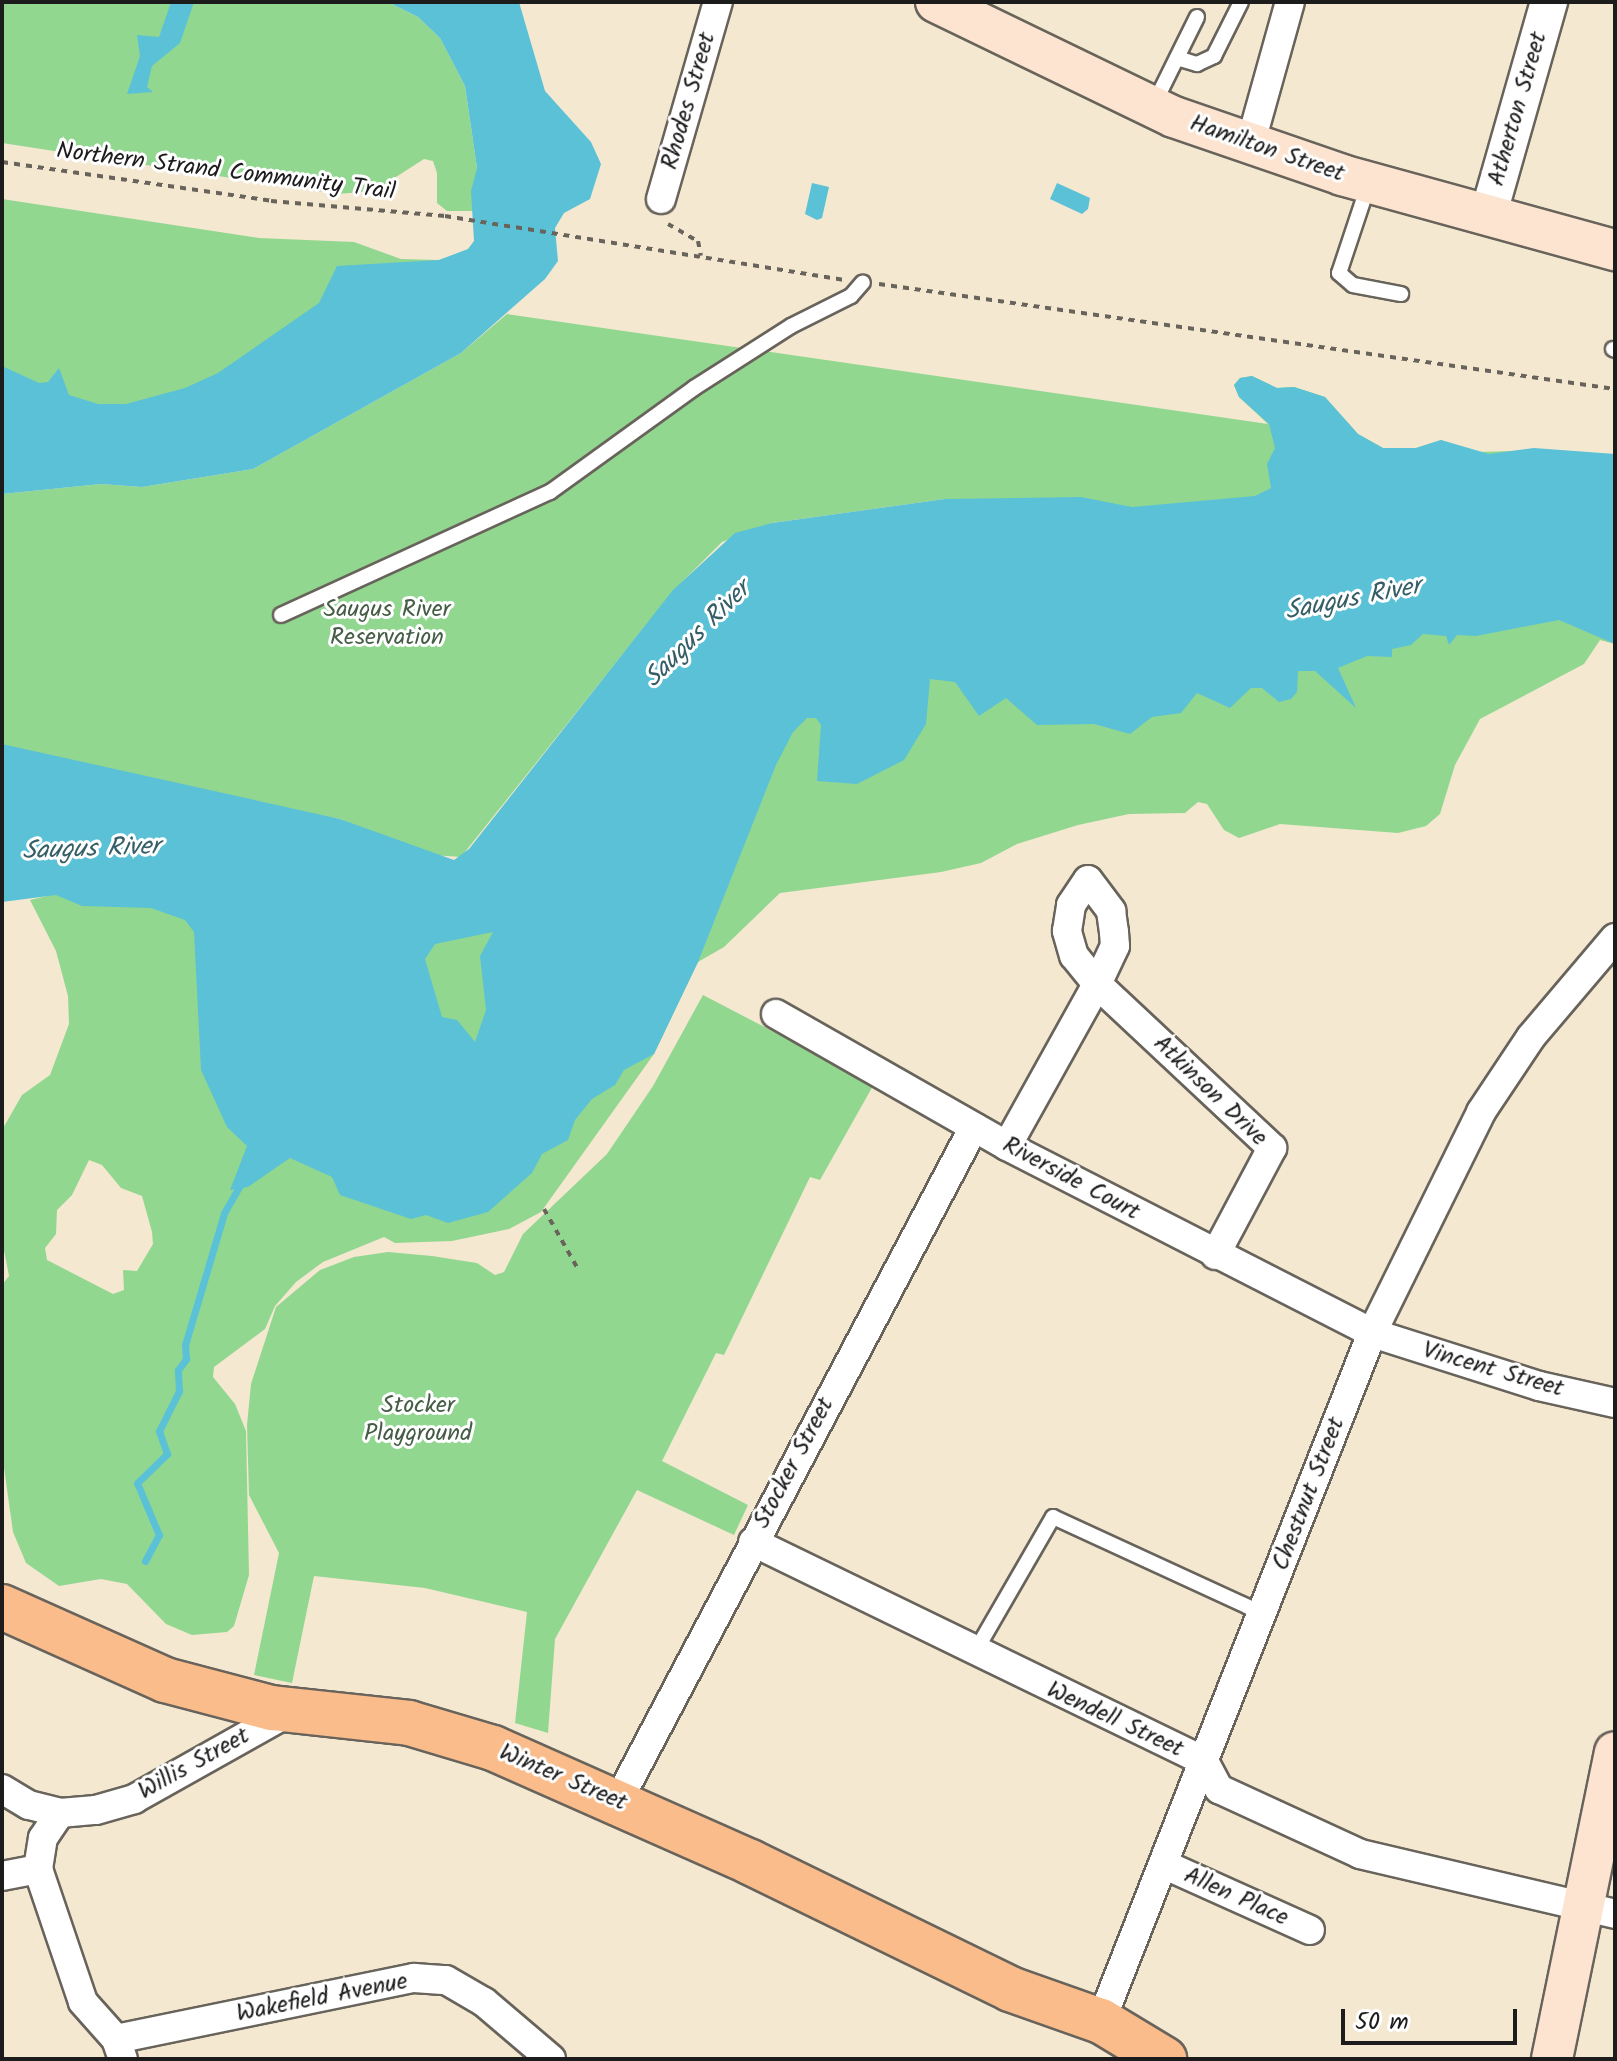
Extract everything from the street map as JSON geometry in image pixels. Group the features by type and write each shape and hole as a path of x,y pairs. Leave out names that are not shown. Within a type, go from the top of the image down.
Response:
{"main road":[{"name":"Hamilton Street","path":"936,2 1152,108 1250,145 1369,183 1615,250"},
{"name":"Winter Street","path":"2,1607 165,1680 293,1710 409,1723 493,1748 618,1801 1010,1989 1101,2021"},
{"path":"1552,2059 1600,1910 1615,1752"},
{"path":"1101,2021 1164,2059"}],"street":[{"name":"Rhodes Street","path":"661,199 718,2"},
{"path":"1250,145 1290,2"},
{"name":"Atherton Street","path":"1488,216 1549,2"},
{"name":"Chestnut Street","path":"1101,2021 1372,1333 1489,1099 1531,1037 1615,938"},
{"name":"Atkinson Drive","path":"1007,1146 1097,984 1272,1148 1215,1255"},
{"name":"Riverside Court","path":"776,1014 1007,1146 1372,1333"},
{"name":"Stocker Street","path":"618,1801 974,1127"},
{"name":"Vincent Street","path":"1372,1333 1539,1386 1615,1403"},
{"name":"Wendell Street","path":"753,1542 1204,1761 1219,1789 1360,1854 1600,1910"},
{"name":"Willis Street","path":"2,1789 29,1805 60,1813 96,1810 134,1799 293,1710"},
{"path":"60,1813 43,1838 38,1869 83,2002 120,2049"},
{"name":"Allen Place","path":"1163,1864 1310,1930"},
{"path":"2,1876 38,1869"},
{"name":"Wakefield Avenue","path":"120,2049 414,1978 446,1980 484,2002 551,2059"}],"lane":[{"path":"1177,58 1197,64 1214,56 1241,2"},
{"path":"1152,108 1197,17"},
{"path":"1369,183 1339,273 1353,285 1401,294"},
{"path":"281,615 550,492 694,388 791,326 851,296 863,282"},
{"path":"975,1652 1053,1517 1262,1613"}],"path":[{"name":"Northern Strand Community Trail","path":"2,162 271,201 445,216 863,282 1615,389"},
{"path":"661,199 664,219 698,241 701,256"},
{"path":"544,1209 578,1269"}],"green space":[{"path":"2,2 388,2 418,17 440,38 465,86 477,168 473,211 447,211 437,203 437,173 433,161 424,159 374,191 337,194 2,143"},
{"path":"2,199 259,238 354,242 401,259 439,260 464,252 158,406 2,409"},
{"name":"Saugus River Reservation","path":"507,314 1268,424 1239,397 1234,385 1240,378 1252,376 1277,388 1294,387 1325,397 1358,434 1383,448 1416,448 1441,440 1474,452 1514,451 1526,527 945,499 772,523 722,542 673,591 461,857 432,855 340,819 272,806 2,815 2,494 101,484 142,487 253,469 461,353"},
{"path":"1518,588 1615,644 1600,640 1584,664 1480,719 1455,765 1440,814 1426,826 1398,833 1280,824 1239,838 1224,830 1207,804 1198,802 1185,813 1129,814 1078,825 1017,844 981,863 941,872 780,893 724,947 698,962 654,1054 541,1212 509,1229 452,1241 395,1243 384,1237 323,1262 296,1282 275,1306 265,1329 214,1367 213,1377 235,1404 246,1431 249,1575 234,1626 227,1632 192,1635 166,1624 127,1584 101,1579 59,1586 26,1563 13,1532 2,1453 2,1285 9,1276 2,1240 2,1130 22,1095 50,1075 69,1024 68,996 56,951 30,900 93,885 406,957 731,697","holes":["89,1160 102,1165 121,1188 142,1196 152,1232 153,1244 137,1271 123,1270 124,1290 113,1294 47,1260 45,1248 56,1234 57,1210 72,1195"]},
{"name":"Stocker Playground","path":"703,995 874,1084 820,1180 810,1177 724,1355 716,1353 662,1461 748,1505 734,1535 637,1490 555,1639 548,1733 515,1723 527,1612 425,1588 314,1576 292,1683 254,1675 279,1553 249,1495 247,1425 251,1384 276,1307 320,1270 354,1257 388,1252 432,1256 477,1263 495,1275 504,1272 523,1234 607,1154 653,1086"}],"water":[{"path":"171,2 194,2 180,43 152,66 147,87 153,92 127,94 140,56 137,35 159,37"},
{"path":"388,2 519,2 545,91 591,142 601,164 590,199 564,213 555,228 558,261 545,279 461,353 253,469 142,487 101,484 2,494 2,366 39,383 48,382 59,368 69,395 98,404 126,404 185,388 218,373 319,303 337,266 439,260 468,249 474,241 471,191 477,168 465,86 440,38 418,17"},
{"path":"812,183 829,187 822,218 817,220 805,214"},
{"path":"1057,183 1090,198 1088,209 1082,214 1050,199"},
{"name":"Saugus River","path":"1252,376 1277,388 1294,387 1325,397 1358,434 1383,448 1416,448 1441,440 1489,454 1534,448 1615,454 1615,644 1559,620 1476,636 1457,635 1449,645 1446,636 1423,634 1411,645 1392,649 1392,657 1367,656 1338,668 1356,708 1315,671 1298,671 1297,692 1291,699 1279,702 1262,688 1251,688 1230,708 1197,693 1181,713 1152,717 1130,734 1094,724 1037,725 1006,698 979,716 955,682 930,679 926,724 904,760 857,784 817,781 821,725 816,718 807,718 793,732 776,765 698,962 654,1054 624,1070 615,1085 592,1099 575,1120 568,1140 542,1154 532,1173 488,1212 448,1223 426,1215 411,1219 340,1195 332,1177 290,1158 248,1187 230,1190 247,1146 227,1127 201,1070 194,932 185,920 151,908 82,906 56,895 2,902 2,744 340,819 454,860 469,849 673,590 735,533 772,523 945,499 1081,497 1132,507 1255,496 1271,488 1267,464 1275,448 1269,424 1239,397 1234,385 1240,378","holes":["493,932 480,956 486,1010 475,1042 457,1020 442,1017 425,959 435,944"]}],"waterway":[{"path":"145,1561 159,1535 137,1483 167,1454 159,1431 179,1391 178,1370 186,1359 185,1345 224,1213 241,1183"}]}
